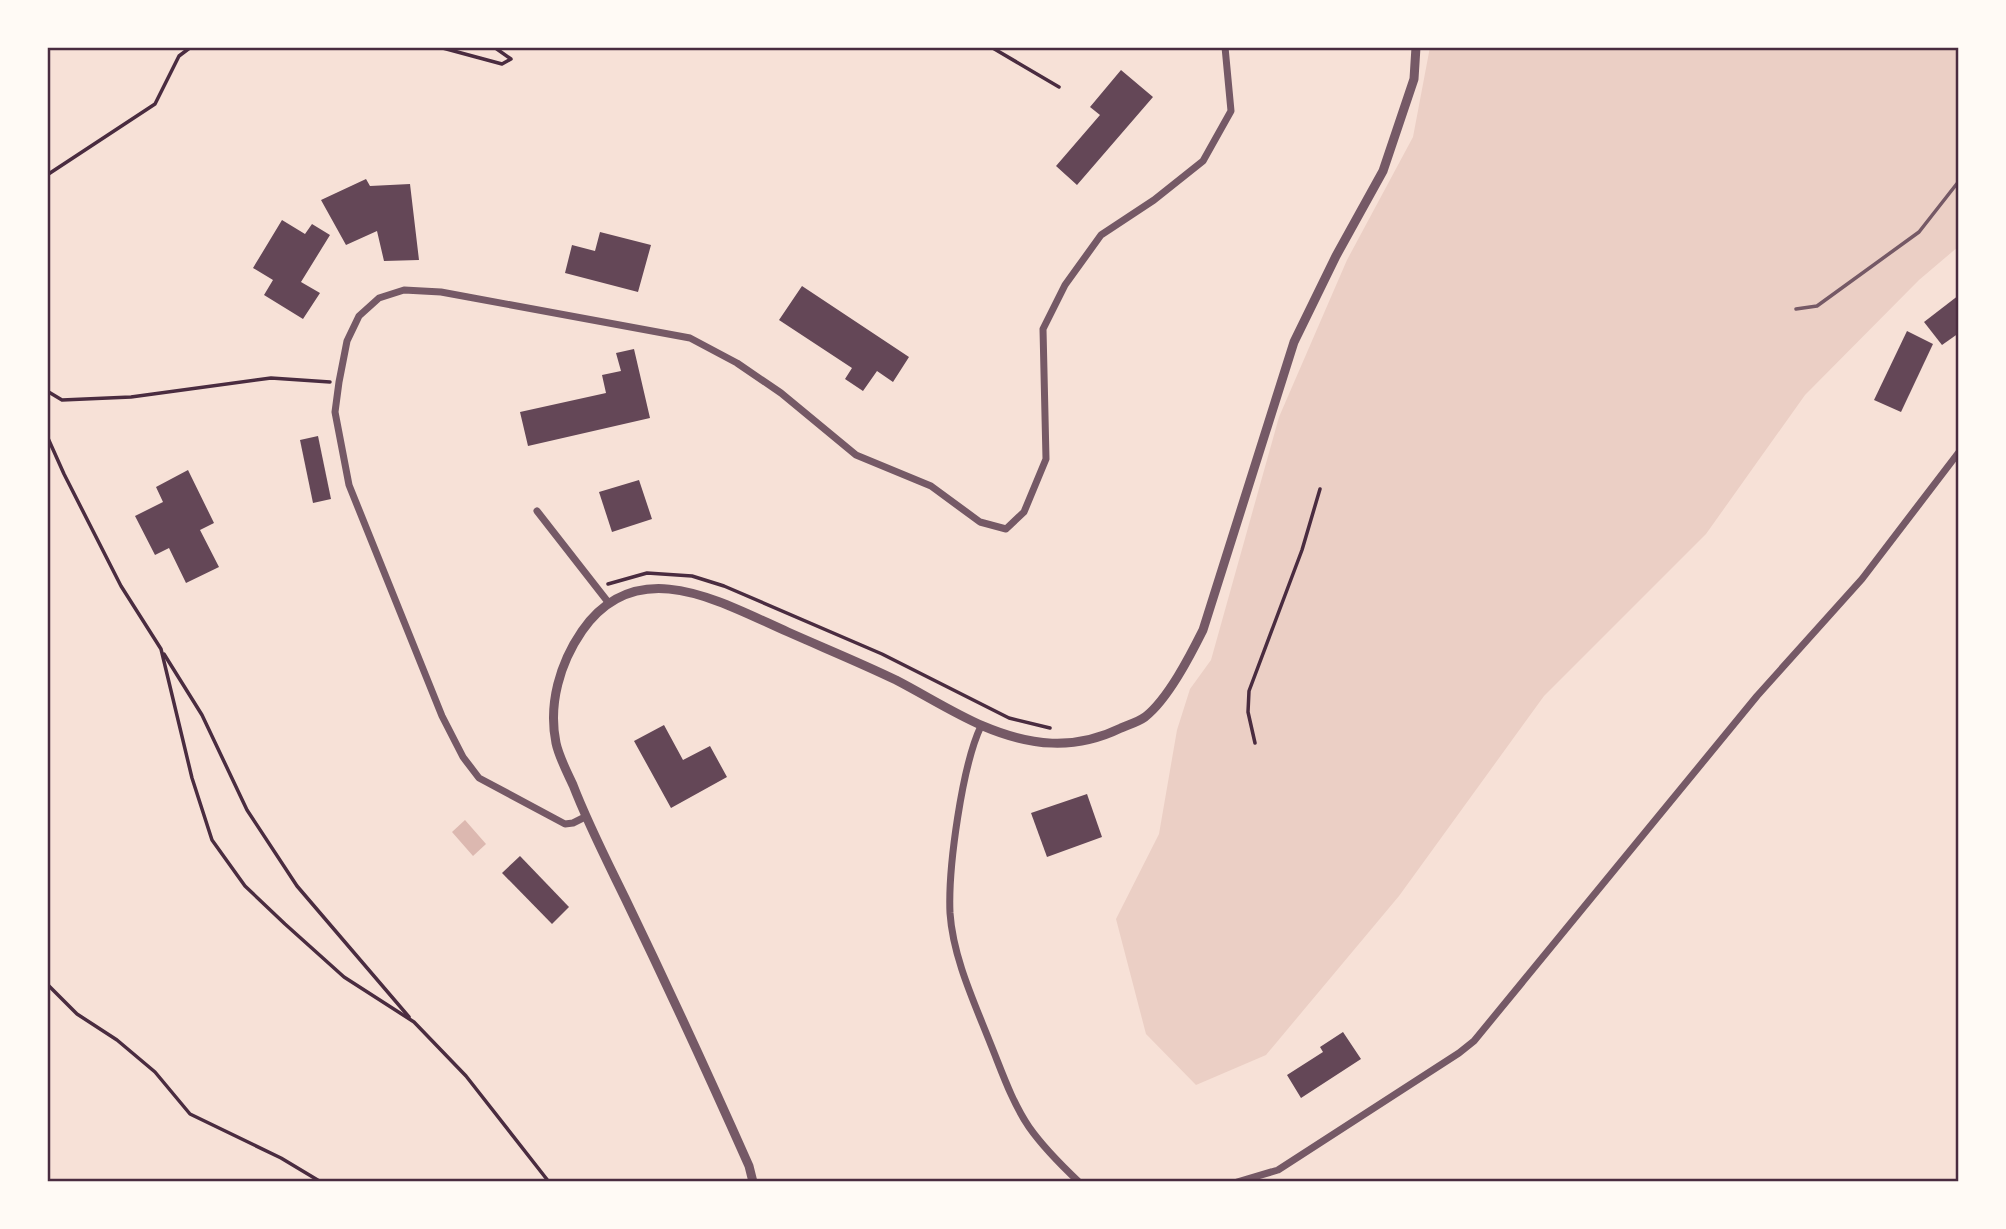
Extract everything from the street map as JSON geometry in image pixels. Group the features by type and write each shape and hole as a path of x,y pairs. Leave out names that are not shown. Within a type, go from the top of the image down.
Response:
{"street":[{"path":"585,817 565,824 479,778 463,757 442,716 349,485 335,412 347,341 359,316 379,298 404,290 441,292 690,338 737,363 781,393 856,455 931,486 981,522 1006,529 1024,512 1046,459 1043,329 1065,285 1101,235 1154,200 1203,161 1231,111 1225,47"},
{"path":"753,1182 749,1166 706,1069 585,817 556,745 554,711 562,665 582,631 608,602 632,592 659,588 714,599 894,679 982,726 1017,738 1049,745 1075,744 1101,738 1145,716 1187,663 1203,630 1294,342 1336,256 1383,171 1414,79 1416,47"},
{"path":"1237,1182 1278,1170 1460,1053 1474,1041 1757,696 1862,579 1959,452"},
{"path":"537,511 608,602"},
{"path":"982,726 969,760 957,836 950,915 955,941 965,975 1012,1097 1033,1132 1079,1182"}],"lane":[{"path":"1796,309 1817,306 1919,232 1959,181"}],"path":[{"path":"47,175 155,104 179,55 191,47"},
{"path":"439,47 502,64 511,59 494,47"},
{"path":"991,47 1059,88"},
{"path":"47,391 62,400 131,397 271,378 339,382"},
{"path":"47,436 121,586 202,715 247,810 298,886 414,1022 466,1076 549,1182"},
{"path":"1255,743 1248,712 1249,691 1302,550 1320,489"},
{"path":"597,588 647,573 692,576 790,613 882,654 1009,718 1054,729"},
{"path":"161,649 192,778 212,840 245,886 285,924 344,976 414,1022"},
{"path":"47,984 77,1014 117,1040 155,1072 190,1114 281,1158 321,1182"}],"shaded area":[{"path":"1430,47 1959,47 1959,246 1919,280 1805,395 1706,534 1544,696 1399,896 1266,1055 1196,1085 1146,1034 1116,919 1159,834 1177,730 1190,689 1211,660 1279,417 1347,260 1413,137"},
{"path":"465,820 486,844 473,856 452,832"}],"building":[{"path":"1121,70 1153,97 1077,185 1056,166 1100,115 1090,107"},
{"path":"366,179 370,186 410,184 419,260 384,261 377,231 346,245 321,200"},
{"path":"282,220 305,234 312,224 330,235 301,282 320,293 303,319 264,295 273,280 253,268"},
{"path":"600,232 651,245 638,292 565,273 572,245 595,251"},
{"path":"802,286 909,357 893,382 877,371 863,391 845,379 852,368 779,320"},
{"path":"1959,295 1959,333 1942,345 1924,322"},
{"path":"1907,331 1933,344 1901,412 1874,400"},
{"path":"634,349 650,418 528,446 520,412 606,393 602,375 621,371 616,353"},
{"path":"318,436 331,499 313,503 300,440"},
{"path":"188,470 214,523 200,530 219,567 186,583 169,548 155,555 135,516 163,502 156,487"},
{"path":"639,480 652,519 612,532 599,492"},
{"path":"664,725 683,760 710,746 727,777 671,808 634,741"},
{"path":"1087,794 1102,837 1047,857 1031,813"},
{"path":"520,856 569,907 552,924 502,873"},
{"path":"1343,1032 1361,1059 1301,1098 1287,1075 1323,1052 1320,1047"}]}
